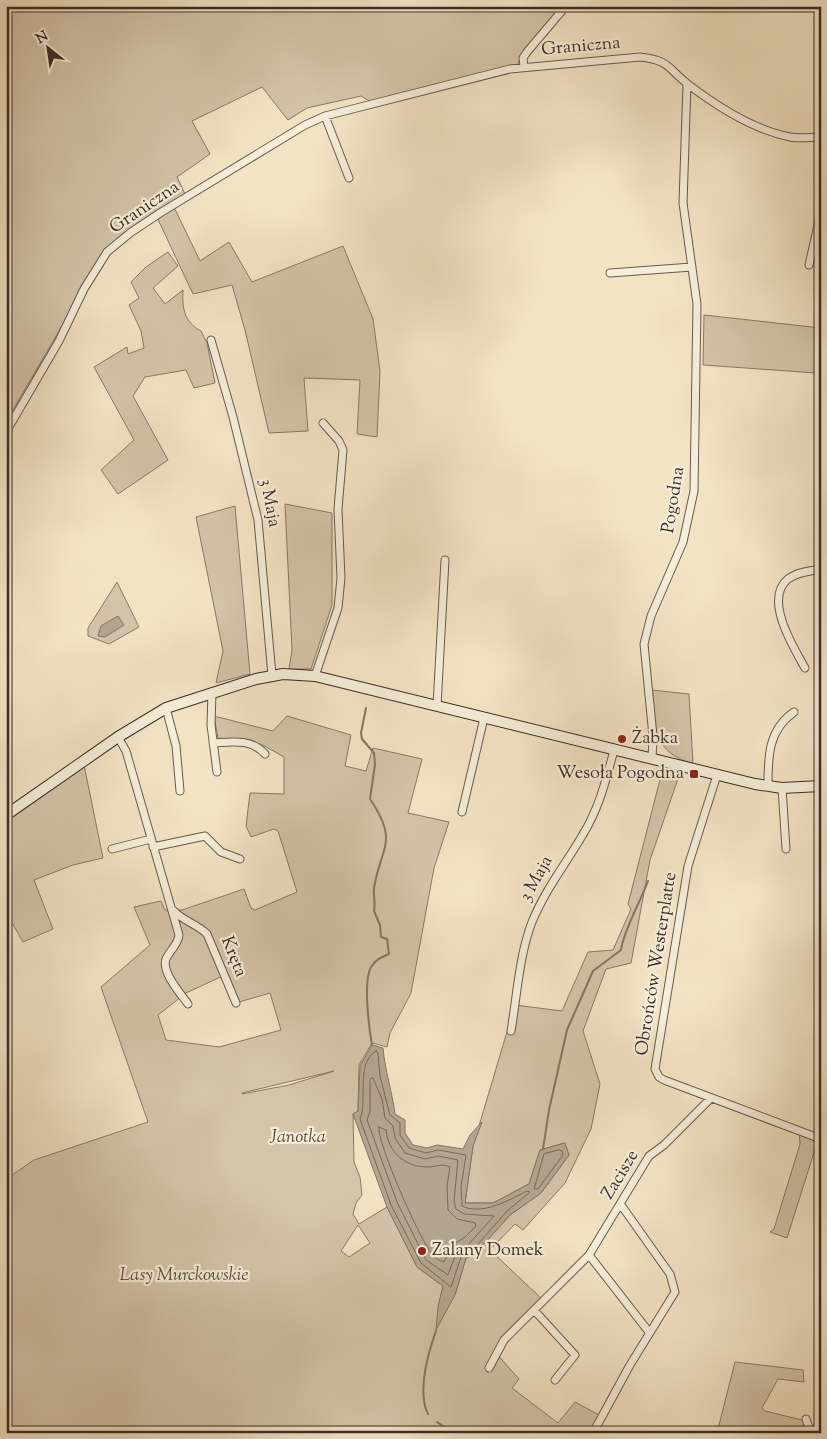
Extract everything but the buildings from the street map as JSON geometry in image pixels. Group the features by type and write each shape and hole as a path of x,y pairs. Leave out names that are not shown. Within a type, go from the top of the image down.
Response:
{"street":[{"path":"524,67 523,58 527,52 566,6"},
{"name":"Graniczna","path":"6,432 59,341 84,290 107,252 130,233 160,214 305,125 325,116 524,67 640,57 672,67 687,84 759,128 791,138 821,137"},
{"name":"Pogodna","path":"652,759 653,736 644,644 650,616 683,542 694,491 698,326 697,304 683,203 687,84"},
{"path":"325,116 349,178"},
{"path":"809,264 821,202"},
{"path":"610,273 692,267"},
{"name":"3 Maja","path":"211,340 232,410 258,520 272,675"},
{"path":"316,676 338,608 341,578 338,508 342,450 339,441 323,423"},
{"path":"437,706 445,560"},
{"path":"805,668 783,626 780,616 780,591 788,579 821,569"},
{"path":"6,815 118,737 166,708 212,692 272,675 294,674 316,676 768,786 782,788 821,786"},
{"path":"212,692 213,743 217,772"},
{"path":"166,708 176,746 180,791"},
{"path":"768,786 768,761 774,734 794,712"},
{"path":"462,812 484,718"},
{"path":"118,737 126,751 173,911 179,939 166,958 166,967 188,1004"},
{"path":"213,743 246,742 259,747 265,754"},
{"name":"3 Maja","path":"511,1031 523,954 531,924 548,886 583,836 602,797 614,750"},
{"name":"Obrońców Westerplatte","path":"717,775 688,866 655,1069 659,1077 664,1080 710,1099 821,1139"},
{"path":"782,788 786,849"},
{"path":"153,847 205,836 221,852 240,858"},
{"path":"112,849 151,839"},
{"name":"Kręta","path":"173,911 179,917 202,929 207,934 236,1003"},
{"name":"Zacisze","path":"489,1368 504,1340 589,1255 649,1156 664,1145 710,1099"},
{"path":"593,1433 650,1332 675,1292 674,1283 620,1205"},
{"path":"589,1255 650,1332"},
{"path":"534,1310 576,1355 555,1380"},
{"path":"806,1419 811,1433"}],"green space":[{"path":"6,6 561,6 524,53 517,66 371,102 361,96 307,108 288,120 262,87 192,121 210,154 177,177 185,194 172,203 200,261 229,242 252,282 343,246 373,319 380,371 377,437 357,434 360,380 304,378 308,431 269,433 245,330 232,285 193,294 155,213 104,253 83,284 63,324 6,422"},
{"path":"168,252 178,266 153,288 165,304 183,290 185,314 191,323 201,331 207,343 215,383 194,388 186,370 145,377 133,396 168,460 118,494 101,470 134,440 94,367 127,347 128,354 144,348 141,331 129,305 139,298 131,282 146,267"},
{"path":"704,315 821,328 821,350 816,373 703,365"},
{"path":"285,504 332,513 332,605 311,669 289,669 292,650"},
{"path":"235,506 250,674 216,683 223,651 196,517"},
{"path":"117,582 139,627 109,644 88,636 88,628"},
{"path":"652,690 689,694 693,764 670,753 658,736 655,727"},
{"path":"214,716 273,731 287,716 351,735 345,766 366,771 373,748 422,759 408,813 449,822 434,868 411,993 390,1033 387,1047 372,1043 359,1065 358,1111 353,1114 354,1162 360,1177 362,1195 356,1203 353,1214 359,1224 387,1207 417,1267 443,1286 438,1307 455,1295 466,1258 474,1255 510,1215 541,1193 569,1155 564,1143 540,1150 529,1184 493,1203 465,1203 473,1146 515,1005 562,1011 588,952 613,950 631,909 628,904 663,768 680,773 650,860 631,963 606,969 583,1031 600,1084 591,1129 565,1183 523,1230 515,1224 490,1250 541,1298 506,1332 494,1351 519,1379 512,1388 558,1423 575,1402 599,1415 589,1433 6,1433 6,1179 34,1160 148,1122 101,987 150,945 134,907 161,901 165,910 182,910 244,889 251,908 255,910 297,892 278,831 274,829 251,837 246,826 250,793 284,794 284,757 261,744 218,738","holes":["227,974 239,1002 270,993 281,1030 219,1047 166,1040 158,1015 186,993","334,1071 289,1085 242,1093","358,1225 370,1243 349,1257 341,1251"]},
{"path":"84,765 103,858 73,865 34,880 53,929 23,942 6,912 6,821"},
{"path":"799,1130 817,1143 787,1238 770,1232 774,1229 800,1144"},
{"path":"735,1362 803,1370 804,1382 778,1379 762,1408 765,1411 802,1420 807,1433 717,1433"}],"water":[{"path":"118,616 124,625 105,637 98,636 101,626"},
{"path":"372,1045 383,1048 395,1114 405,1120 405,1133 413,1145 427,1148 437,1145 463,1149 470,1135 482,1122 473,1146 465,1203 493,1203 529,1184 540,1150 565,1143 569,1155 541,1193 510,1215 474,1255 466,1258 455,1295 436,1330 438,1307 443,1286 417,1267 387,1207 353,1114 358,1111 360,1066"}],"waterway":[{"path":"366,708 361,733 362,739 374,753 375,764 370,799 379,813 386,835 386,844 374,888 374,911 380,925 381,937 387,939 389,954 379,959 371,967 367,983 367,1005 372,1045"},
{"path":"543,1149 549,1110 567,1030 593,971 621,950 629,925 648,881"},
{"path":"428,1414 423,1395 425,1372 436,1331"},
{"path":"437,1422 453,1433"}],"place":[{"name":"Żabka","path":"622,739"},
{"name":"Wesoła Pogodna","path":"694,774"},
{"name":"Zalany Domek","path":"422,1251"}],"park label":[{"name":"Janotka","path":"298,1138"},
{"name":"Lasy Murckowskie","path":"184,1276"}]}
